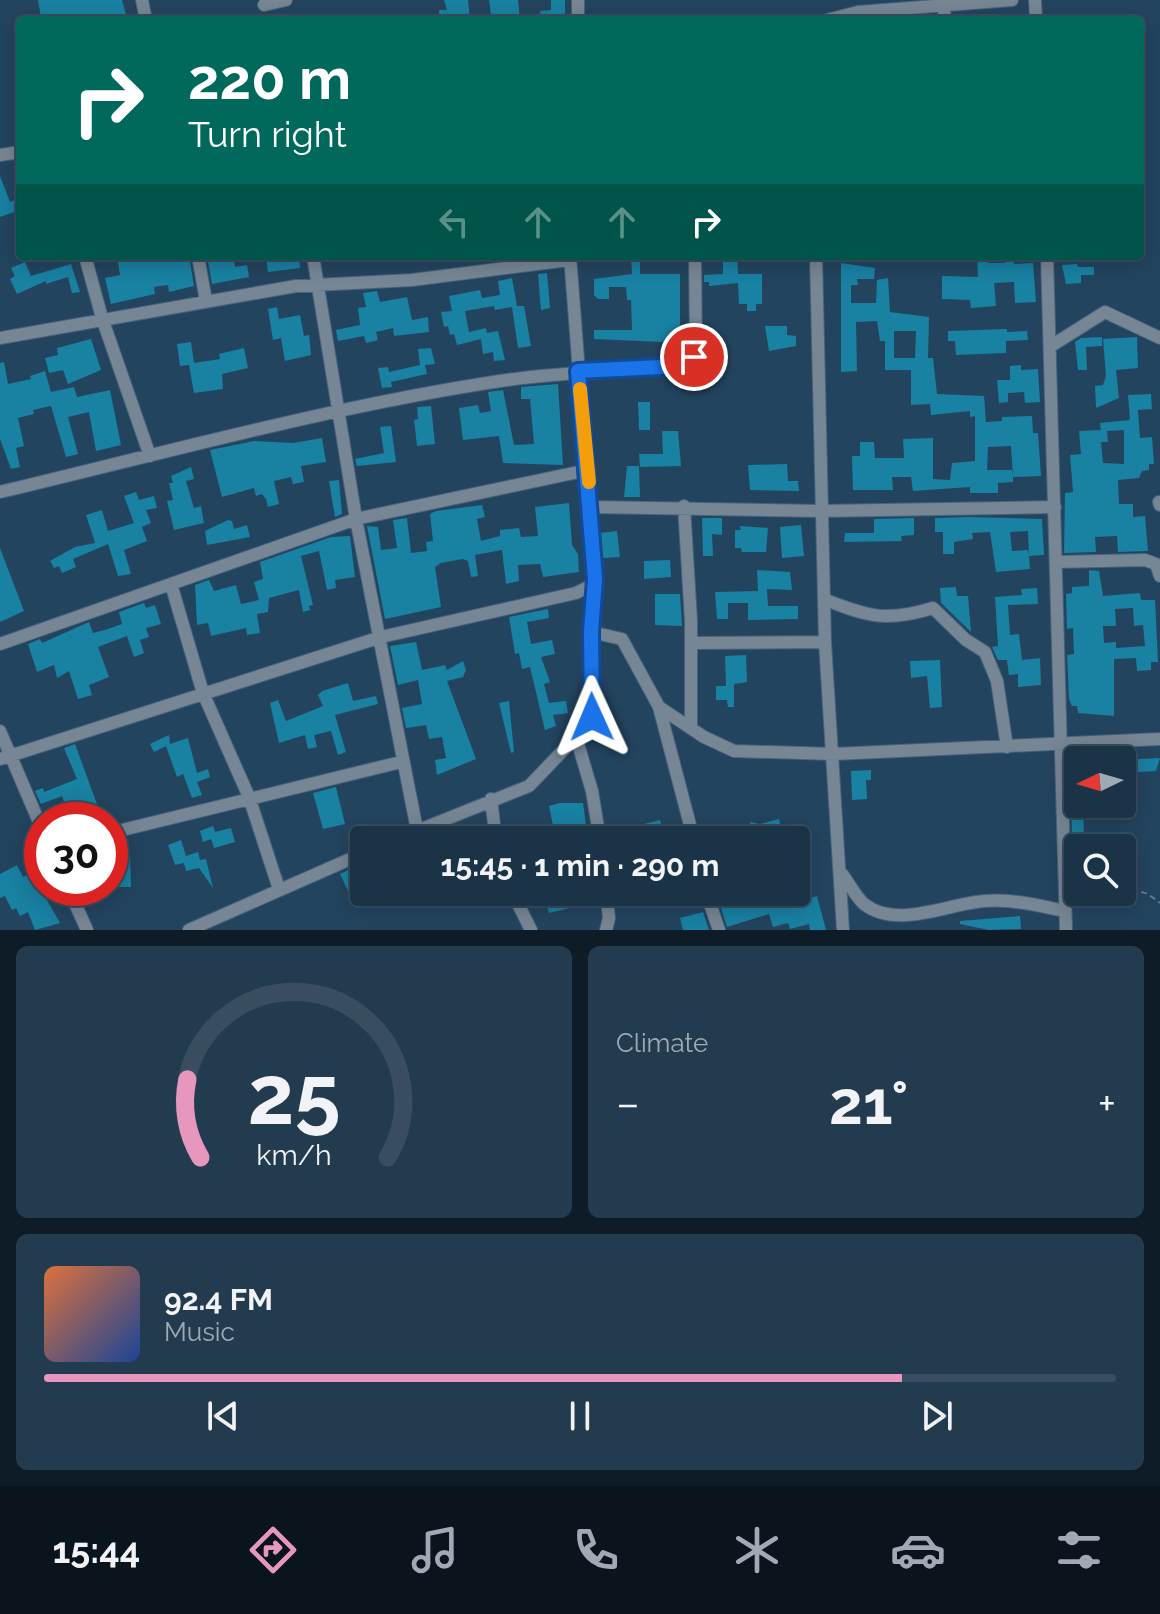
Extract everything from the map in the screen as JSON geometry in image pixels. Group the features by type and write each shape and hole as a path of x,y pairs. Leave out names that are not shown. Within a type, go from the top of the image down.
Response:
{"street":[{"path":"263,2 286,0"},
{"path":"842,16 945,2 1012,0"},
{"path":"86,260 102,318 150,456"},
{"path":"199,260 206,301"},
{"path":"314,260 356,519 381,637 401,762 416,826"},
{"path":"0,338 102,318 318,285 412,280 555,260"},
{"path":"427,826 529,786 592,717 594,584 591,507 569,260"},
{"path":"0,492 150,456 498,381 578,371 689,363 696,349 695,260"},
{"path":"816,260 825,642 843,930"},
{"path":"1047,260 1066,930"},
{"path":"1051,346 1105,312 1160,338"},
{"path":"0,644 356,519 588,470"},
{"path":"684,506 691,643 691,726"},
{"path":"591,507 684,506 821,511 1055,507"},
{"path":"1056,562 1140,560 1159,564"},
{"path":"171,584 203,693 249,797 279,889"},
{"path":"4,757 381,637 587,590 594,584"},
{"path":"826,600 871,618 903,617 933,608 966,640 985,652 997,681 1007,747"},
{"path":"591,632 622,639 659,707 690,826"},
{"path":"691,643 825,642"},
{"path":"659,707 734,751 834,754 1160,739"},
{"path":"0,731 4,757 28,802"},
{"path":"576,737 592,791 598,826"},
{"path":"128,828 401,762"},
{"path":"491,799 494,826"},
{"path":"189,930 206,926 279,889 350,859"},
{"path":"841,873 865,904 888,914 920,913 984,901 1022,902 1064,911"},
{"path":"76,906 87,930"},
{"path":"519,906 531,930"},
{"path":"606,906 606,930"},
{"path":"711,906 719,930"}],"path":[{"path":"1136,890 1160,903"}],"building":[{"path":"38,0 122,0 126,15 122,16 41,16"},
{"path":"444,0 468,0 470,16 440,16 439,10 447,10"},
{"path":"489,0 518,0 520,16 491,15"},
{"path":"551,0 565,0 565,16 541,16 540,11 551,10"},
{"path":"0,176 10,202 16,200 16,211 0,217"},
{"path":"118,260 190,260 194,286 169,292 168,285 154,287 155,294 111,304 105,278 120,275"},
{"path":"208,260 234,260 235,267 247,265 249,277 212,284"},
{"path":"266,260 299,260 300,268 268,272"},
{"path":"631,260 640,260 640,274 680,274 680,332 686,332 685,343 594,339 594,330 632,330 631,300 627,300 626,287 609,287 609,299 598,299 594,295 594,279 632,274"},
{"path":"723,260 737,260 738,274 762,274 762,304 756,304 756,311 747,311 747,304 739,304 738,283 709,286 709,282 704,282 704,275 723,274"},
{"path":"977,260 988,260 988,263 1013,260 1014,264 1033,263 1036,302 1015,303 1014,282 994,283 996,306 971,308 970,300 942,299 942,276 978,277"},
{"path":"25,262 31,276 71,264 80,292 72,293 68,277 46,284 46,281 17,294 10,279 15,276 11,268"},
{"path":"841,263 875,268 874,279 857,279 858,285 851,285 851,303 876,303 877,280 888,278 890,312 929,317 928,358 933,358 937,394 984,396 986,422 1002,421 1002,417 1032,416 1033,433 1038,433 1041,476 1013,477 1013,482 998,483 998,493 970,493 970,487 913,491 911,477 892,477 893,490 853,490 852,456 860,456 860,442 874,442 875,458 904,458 903,439 933,438 933,479 950,480 952,463 975,461 975,416 970,417 970,411 931,415 930,404 911,405 911,370 885,370 885,341 880,341 877,321 856,322 857,371 841,372","holes":["894,331 916,331 915,358 894,358","1011,446 1013,477 1012,470 987,470 988,447"]},
{"path":"1077,264 1078,267 1094,267 1094,275 1081,275 1081,283 1066,284 1062,265"},
{"path":"547,273 550,308 541,310 538,274"},
{"path":"512,278 517,306 524,306 531,346 518,348 512,307 495,310 494,306 465,311 469,332 486,328 487,333 498,331 505,360 494,361 493,352 483,354 481,339 457,345 454,334 450,335 448,326 444,327 441,312 452,311 449,296 480,290 482,298 500,295 498,281"},
{"path":"377,291 380,302 407,297 412,320 428,317 429,332 394,336 393,328 376,332 378,340 366,343 364,336 338,341 336,330 360,325 358,308 366,307 363,293"},
{"path":"277,307 279,319 300,315 304,336 309,335 311,355 285,361 281,338 273,340 268,309"},
{"path":"765,326 787,326 787,335 796,336 796,346 769,351"},
{"path":"1007,329 1007,332 1027,331 1028,340 1006,341 1006,353 956,355 955,341 948,341 948,331"},
{"path":"1102,337 1102,346 1086,347 1087,370 1078,370 1075,342 1081,338"},
{"path":"1137,337 1138,368 1116,370 1119,398 1096,408 1095,386 1103,385 1106,376 1103,339"},
{"path":"91,339 101,370 68,384 63,370 49,373 45,358 58,355 57,348"},
{"path":"191,342 194,363 220,359 219,354 244,348 248,368 222,374 223,389 194,393 189,365 180,366 177,344"},
{"path":"431,348 435,364 425,365 427,374 391,382 392,387 382,388 378,368 388,367 389,372 420,365 418,349"},
{"path":"4,362 8,384 31,379 30,376 45,371 51,392 74,387 77,397 110,390 121,445 96,451 89,412 68,417 78,454 66,457 51,406 18,418 24,446 16,448 20,467 11,469 0,439 0,363"},
{"path":"1021,365 1021,370 1038,369 1040,402 1025,403 1024,392 1008,393 1008,402 999,403 997,380 1010,380 1010,366"},
{"path":"558,384 563,465 503,463 499,436 463,440 459,408 478,405 480,413 491,411 488,392 503,390 514,445 534,444 530,399 521,399 521,387"},
{"path":"1151,394 1152,409 1138,410 1140,438 1152,437 1154,464 1149,464 1149,470 1142,471 1139,478 1118,480 1119,504 1133,504 1133,517 1145,516 1148,551 1118,552 1117,536 1095,537 1096,552 1064,553 1065,493 1073,492 1070,455 1081,454 1079,431 1101,430 1100,423 1130,420 1128,395","holes":["1124,430 1124,464 1103,463 1101,442 1108,442 1107,431"]},
{"path":"638,402 650,402 650,430 639,430"},
{"path":"431,406 435,444 417,446 414,420 418,419 417,407"},
{"path":"391,426 396,462 357,466 355,459 384,453 380,427"},
{"path":"662,431 678,431 681,466 640,467 639,454 663,454"},
{"path":"322,438 326,462 301,466 304,482 293,484 291,477 274,481 279,504 268,507 262,494 256,496 254,488 222,497 210,450 254,441 293,443"},
{"path":"787,464 788,481 798,481 799,491 750,490 748,465"},
{"path":"627,466 639,466 640,497 624,497"},
{"path":"191,467 194,479 186,481 194,508 201,506 204,523 174,530 167,501 173,500 169,483 173,483 171,476"},
{"path":"339,480 342,514 335,517 329,481"},
{"path":"136,492 139,500 154,496 157,508 146,510 151,523 142,527 147,541 124,550 131,574 118,576 108,544 73,559 76,567 62,573 59,566 54,568 50,561 75,547 95,543 86,515 102,510 108,531 134,523 124,496"},
{"path":"569,503 572,545 578,554 579,572 543,577 540,564 518,565 519,581 506,584 502,550 475,555 478,576 471,577 468,561 463,559 441,563 435,567 441,607 385,619 367,526 378,527 381,550 397,548 393,520 407,518 411,553 427,551 426,542 433,541 430,514 436,511 482,505 485,517 477,519 481,541 500,536 500,530 519,528 521,537 538,536 535,507"},
{"path":"702,518 722,518 722,535 712,534 713,556 703,556"},
{"path":"914,518 914,535 901,536 902,541 844,542 845,533 874,533 874,519"},
{"path":"935,518 1042,519 1044,555 1029,556 1030,569 996,572 990,532 972,533 973,539 954,542 954,554 943,554 943,532 935,532","holes":["1028,531 1029,556 1028,550 1012,551 1010,532"]},
{"path":"232,521 234,529 247,525 250,537 207,545 205,531"},
{"path":"801,525 804,556 782,558 780,527"},
{"path":"740,526 768,528 766,552 742,552 741,548 735,548 735,530 741,530"},
{"path":"617,531 620,557 603,558 600,533"},
{"path":"350,536 355,577 335,580 336,588 327,590 319,551 301,556 313,605 309,606 310,610 303,612 299,590 269,598 268,612 257,614 260,633 247,635 246,628 211,636 208,623 197,625 195,585 209,580 214,591 236,585 241,604 259,600 254,582 263,579 260,562 331,537"},
{"path":"0,548 24,611 0,622"},
{"path":"670,560 671,577 644,579 644,561"},
{"path":"757,570 790,572 792,590 767,589 768,606 798,606 798,619 748,620 748,603 728,603 728,619 717,619 715,592 758,591"},
{"path":"1089,570 1099,571 1103,596 1140,593 1141,600 1155,600 1158,662 1151,662 1151,670 1137,671 1136,658 1114,659 1114,716 1078,713 1077,706 1072,706 1069,699 1067,655 1074,654 1073,628 1067,629 1066,594 1072,593 1072,587 1089,586","holes":["1133,608 1134,626 1143,625 1145,646 1116,648 1116,642 1104,643 1103,626 1116,626 1115,609"]},
{"path":"956,587 957,596 968,596 971,632 941,603 940,588"},
{"path":"1037,588 1038,604 1008,605 1010,635 1019,634 1022,660 1040,658 1041,685 1018,687 1018,674 1009,675 1007,660 998,660 992,647 998,646 995,597 1022,595 1021,589"},
{"path":"655,594 680,594 682,626 655,625"},
{"path":"144,603 146,608 155,605 161,624 146,628 149,637 140,640 144,653 134,657 127,636 98,647 109,677 89,685 92,695 78,699 69,671 57,678 54,665 37,672 28,644 40,639 42,643 89,622 93,633 108,629 122,624 119,612"},
{"path":"548,609 549,618 527,622 531,644 552,640 555,654 541,657 550,682 544,684 549,703 566,701 568,713 553,715 556,726 545,730 530,667 522,669 519,653 515,654 509,617"},
{"path":"416,642 422,670 445,665 447,670 463,661 466,670 463,677 447,681 476,759 437,775 435,760 446,758 442,737 429,739 426,725 406,728 402,708 422,704 418,680 398,685 390,646"},
{"path":"746,655 747,682 734,684 734,707 728,707 727,700 716,700 716,686 726,686 725,656"},
{"path":"940,660 942,707 930,708 927,676 911,678 910,661"},
{"path":"348,683 353,701 376,696 378,704 335,715 346,752 338,755 331,731 314,735 317,747 308,749 305,735 279,743 270,703 278,700 286,721 323,706 318,695 322,691"},
{"path":"509,701 514,752 511,753 499,703"},
{"path":"169,735 170,744 188,738 197,773 208,769 210,777 197,782 202,795 192,798 183,774 177,777 166,746 154,752 150,744"},
{"path":"75,744 96,802 64,802 62,796 40,802 35,791 43,788 44,792 77,779 64,748"},
{"path":"1160,758 1156,771 1136,772 1136,759"},
{"path":"871,770 871,780 866,780 867,799 852,800 851,771"},
{"path":"336,787 345,824 323,829 313,793"},
{"path":"583,803 586,826 553,826 549,806"},
{"path":"1072,818 1083,818 1084,834 1072,834"},
{"path":"779,819 781,826 751,826 750,822 760,824"},
{"path":"660,820 662,826 636,826"},
{"path":"213,826 215,832 231,828 235,842 214,848 211,839 203,842 200,831"},
{"path":"181,840 186,856 198,852 200,860 206,859 213,888 199,868 186,871 184,863 175,865 168,845"},
{"path":"130,855 131,887 128,887"},
{"path":"17,865 24,877 24,906 50,906 60,923 35,930 28,912 20,916 16,908 12,910 5,896 0,898 0,874"},
{"path":"350,869 350,895 340,874"},
{"path":"817,896 826,930 810,930 809,924 790,929 788,923 773,927 769,914 727,927 721,908 810,906 810,898"},
{"path":"547,906 578,906 549,913"},
{"path":"703,912 709,930 683,930 680,918"},
{"path":"1020,916 1021,929 989,930 960,924 960,921"}],"slow traffic":[{"path":"580,389 589,482"}],"route":[{"path":"592,717 591,632 595,579 578,371 682,366 694,357"}]}
